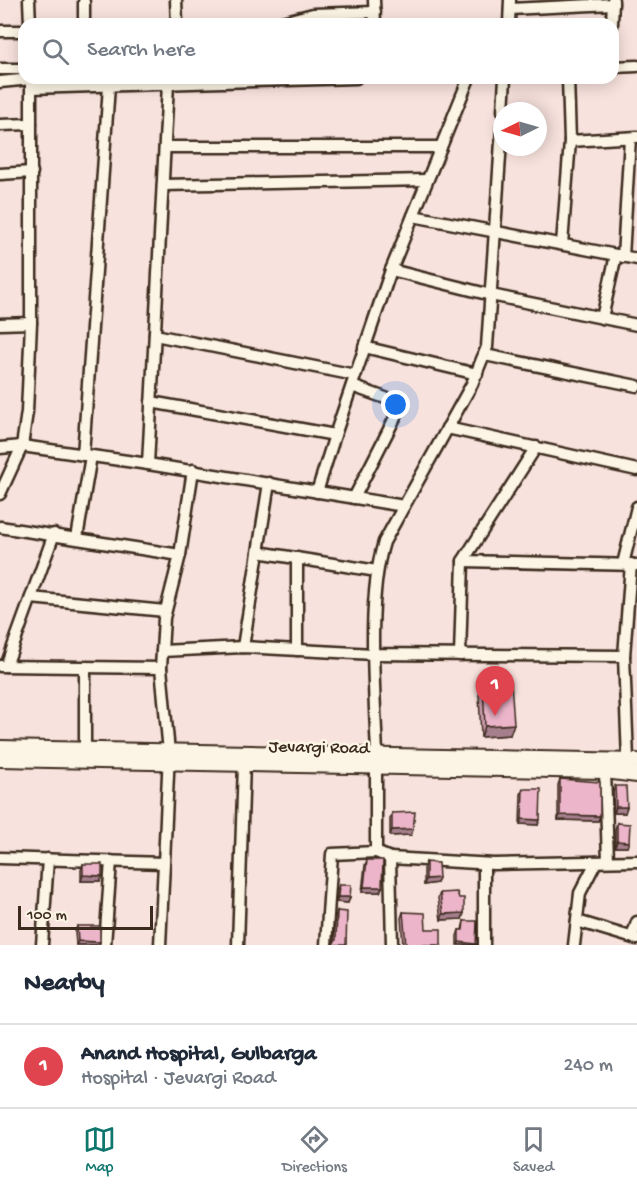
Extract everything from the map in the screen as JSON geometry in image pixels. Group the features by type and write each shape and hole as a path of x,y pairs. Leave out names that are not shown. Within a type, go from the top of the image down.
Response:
{"main road":[{"path":"0,748 85,750 169,758 632,760"},
{"name":"Jevargi Road","path":"0,759 169,758 244,763 376,760 605,771 637,775"}],"street":[{"path":"29,0 30,18"},
{"path":"176,0 177,18"},
{"path":"375,0 375,18"},
{"path":"84,2 84,18"},
{"path":"510,5 613,2 612,18"},
{"path":"297,18 313,14 375,12"},
{"path":"0,31 18,31"},
{"path":"619,67 637,66"},
{"path":"0,69 18,69"},
{"path":"0,82 18,82"},
{"path":"0,494 22,446 31,323 31,84"},
{"path":"70,84 109,86 168,84 148,464"},
{"path":"317,492 391,270 467,84"},
{"path":"504,102 505,84"},
{"path":"562,244 570,141 568,84"},
{"path":"77,538 87,456 109,86"},
{"path":"0,125 31,124"},
{"path":"570,141 634,137 632,198 602,318"},
{"path":"165,147 441,147"},
{"path":"376,852 374,654 377,571 384,542 477,374 485,355 500,156"},
{"path":"0,174 32,172"},
{"path":"162,185 427,180"},
{"path":"413,216 637,259"},
{"path":"391,270 491,295 637,325"},
{"path":"0,324 31,323"},
{"path":"154,335 353,380 402,404 354,498"},
{"path":"364,347 477,374"},
{"path":"485,355 637,386"},
{"path":"151,402 335,435"},
{"path":"447,428 637,470"},
{"path":"0,448 22,446 148,464 404,506"},
{"path":"460,655 463,561 536,447"},
{"path":"160,945 169,758 162,651 165,611 180,555 193,471"},
{"path":"243,647 269,483"},
{"path":"632,760 624,656 630,564 637,507"},
{"path":"0,527 180,555"},
{"path":"54,534 3,666 162,668"},
{"path":"258,552 377,571"},
{"path":"297,558 297,650"},
{"path":"463,561 630,564"},
{"path":"31,598 165,611"},
{"path":"162,651 243,647 374,654 624,656"},
{"path":"85,667 85,750"},
{"path":"238,945 244,763"},
{"path":"605,771 608,861"},
{"path":"326,945 332,854 376,852 390,858 484,864 637,861"},
{"path":"0,858 164,863"},
{"path":"390,858 392,945"},
{"path":"42,945 48,859"},
{"path":"105,945 111,861"},
{"path":"574,945 580,893 596,862"},
{"path":"484,864 484,945"},
{"path":"577,921 634,938 637,921"},
{"path":"613,932 613,945"}],"building":[{"path":"511,682 514,724 485,726 483,684"},
{"path":"560,779 600,782 600,816 560,815"},
{"path":"615,786 626,786 627,807 616,807"},
{"path":"523,789 541,789 540,820 522,819"},
{"path":"415,812 413,829 392,830 392,813"},
{"path":"617,823 630,824 629,842 617,841"},
{"path":"367,860 383,860 382,887 364,887"},
{"path":"426,862 438,863 439,878 426,879"},
{"path":"83,864 102,864 102,876 83,875"},
{"path":"339,885 351,885 350,897 338,897"},
{"path":"457,892 459,898 464,898 464,913 443,914 440,893"},
{"path":"337,911 347,912 346,945 332,945 336,940"},
{"path":"403,912 425,913 426,929 441,929 441,945 406,945"},
{"path":"464,921 477,921 476,944 459,942 459,930 463,930"},
{"path":"77,926 100,926 100,942 78,941"}],"place":[{"name":"Anand Hospital, Gulbarga","path":"495,716"}]}
